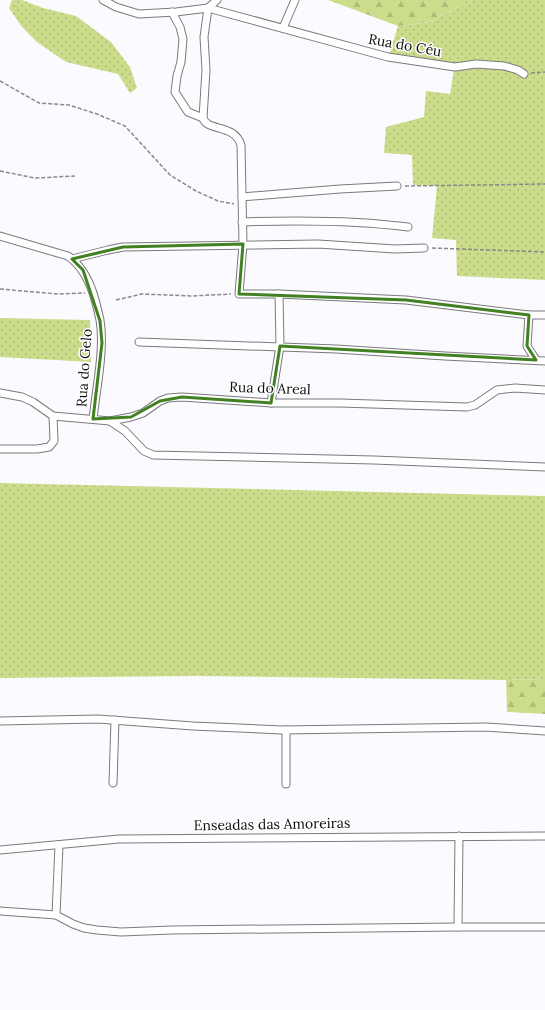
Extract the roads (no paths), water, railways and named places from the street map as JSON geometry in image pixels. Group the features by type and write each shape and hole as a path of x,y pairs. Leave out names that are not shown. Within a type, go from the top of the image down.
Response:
{"street":[{"name":"Rua do Céu","path":"103,0 116,7 140,14 208,8 346,46 407,61 455,67 476,64 504,66 518,70 524,74"},
{"path":"202,118 206,70 204,37 208,8 217,0"},
{"path":"283,28 295,0"},
{"path":"172,12 180,27 183,39 181,62 175,92 188,112 202,118 204,122 208,124 231,132 239,140 241,152 243,244 239,294 279,294 406,300 529,315 545,315"},
{"path":"242,196 397,186"},
{"path":"242,222 304,220 376,223 408,228"},
{"name":"Rua do Gelo","path":"0,236 68,256 83,270 93,293 100,321 102,343 93,419"},
{"path":"72,259 123,247 318,244 395,250 424,248"},
{"path":"271,403 280,346 279,294"},
{"path":"529,315 527,346 536,360"},
{"path":"139,342 280,346 545,361"},
{"name":"Rua do Areal","path":"53,416 110,420 131,417 143,413 160,401 168,398 182,397 271,403 340,403 467,408 475,405 497,390 515,388 544,390"},
{"path":"0,393 22,397 33,402 53,416 54,441 49,447 37,449 0,449"},
{"path":"110,420 125,431 144,451 153,455 374,460 545,467"},
{"path":"113,782 115,720"},
{"path":"0,721 115,720 208,727 286,730 486,726 545,731"},
{"path":"286,730 286,784"},
{"path":"458,927 459,836"},
{"name":"Enseadas das Amoreiras","path":"0,850 120,839 545,836"},
{"path":"56,915 59,845"},
{"path":"0,912 56,915 84,928 121,932 172,930 545,927"}]}
